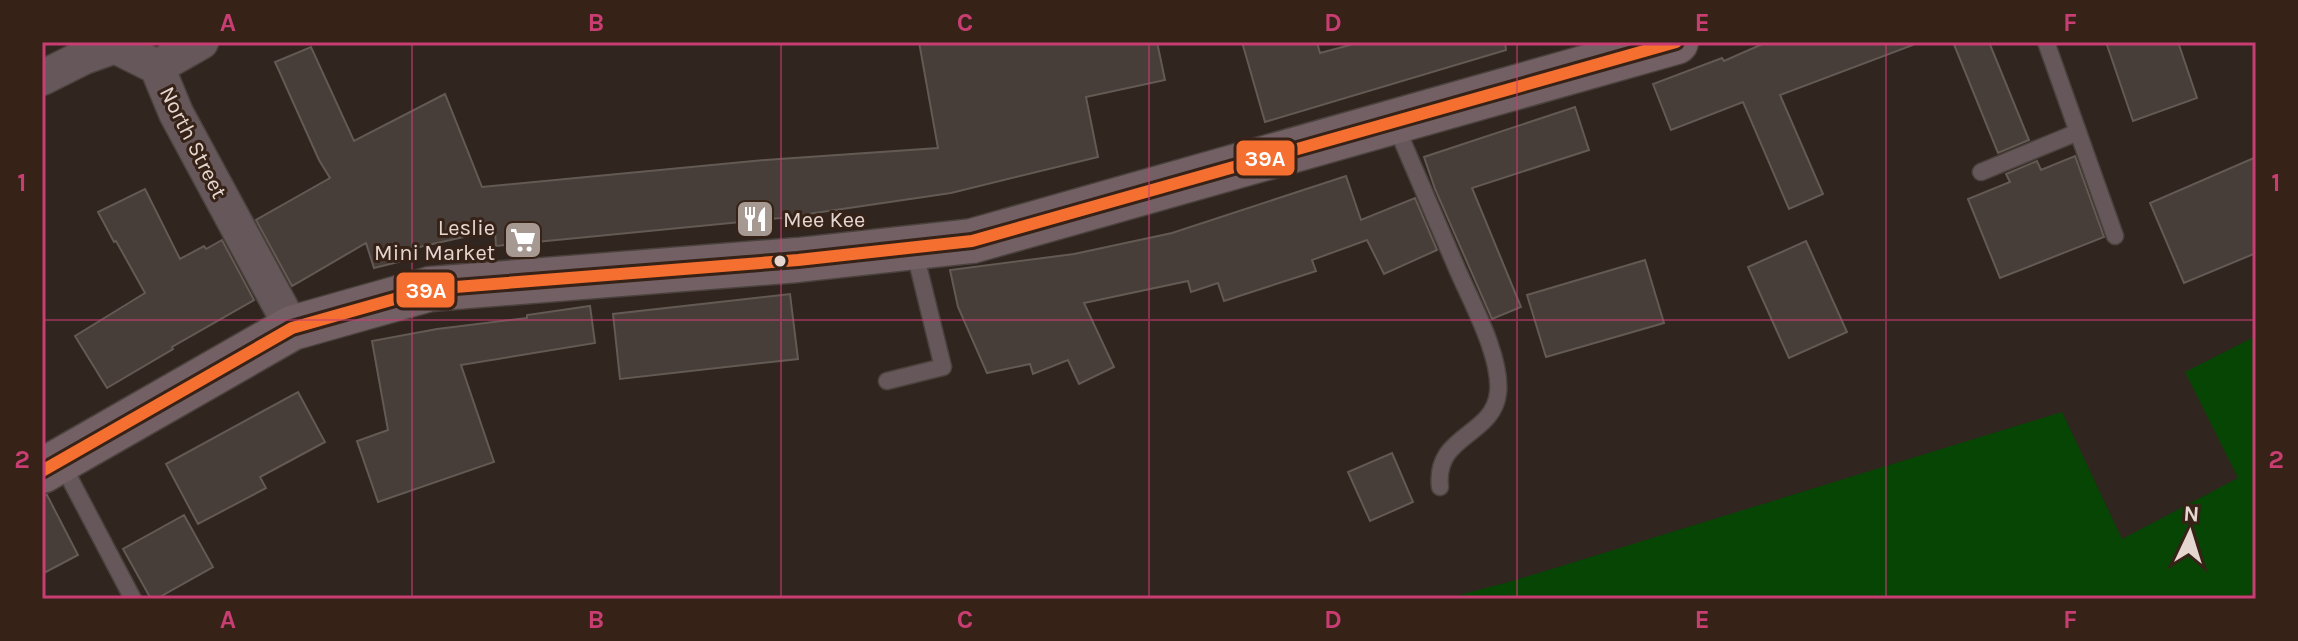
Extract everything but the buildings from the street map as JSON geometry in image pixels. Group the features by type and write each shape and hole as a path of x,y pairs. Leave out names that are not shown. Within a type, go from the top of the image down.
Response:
{"main road":[{"path":"51,466 292,328 430,289 798,260 972,241 1676,42"}],"street":[{"path":"157,67 201,42"},
{"name":"North Street","path":"42,78 113,44 157,67 176,113 292,328"}],"lane":[{"path":"2046,42 2115,236"},
{"path":"1394,122 1476,313 1498,378 1498,395 1493,408 1481,423 1447,450 1441,461 1438,474 1440,487"},
{"path":"1981,172 2078,132"},
{"path":"887,381 943,367 914,247"},
{"path":"51,466 133,599"}],"green space":[{"path":"2256,336 2256,591 2238,599 1444,599 1509,582 2062,412 2122,539 2238,478 2185,372"}],"transit line":[{"name":"39A","path":"42,471 292,328 430,289 798,260 972,241 1676,42"}],"place":[{"name":"Mee Kee","path":"755,219"},
{"name":"Leslie Mini Market","path":"523,240"}]}
